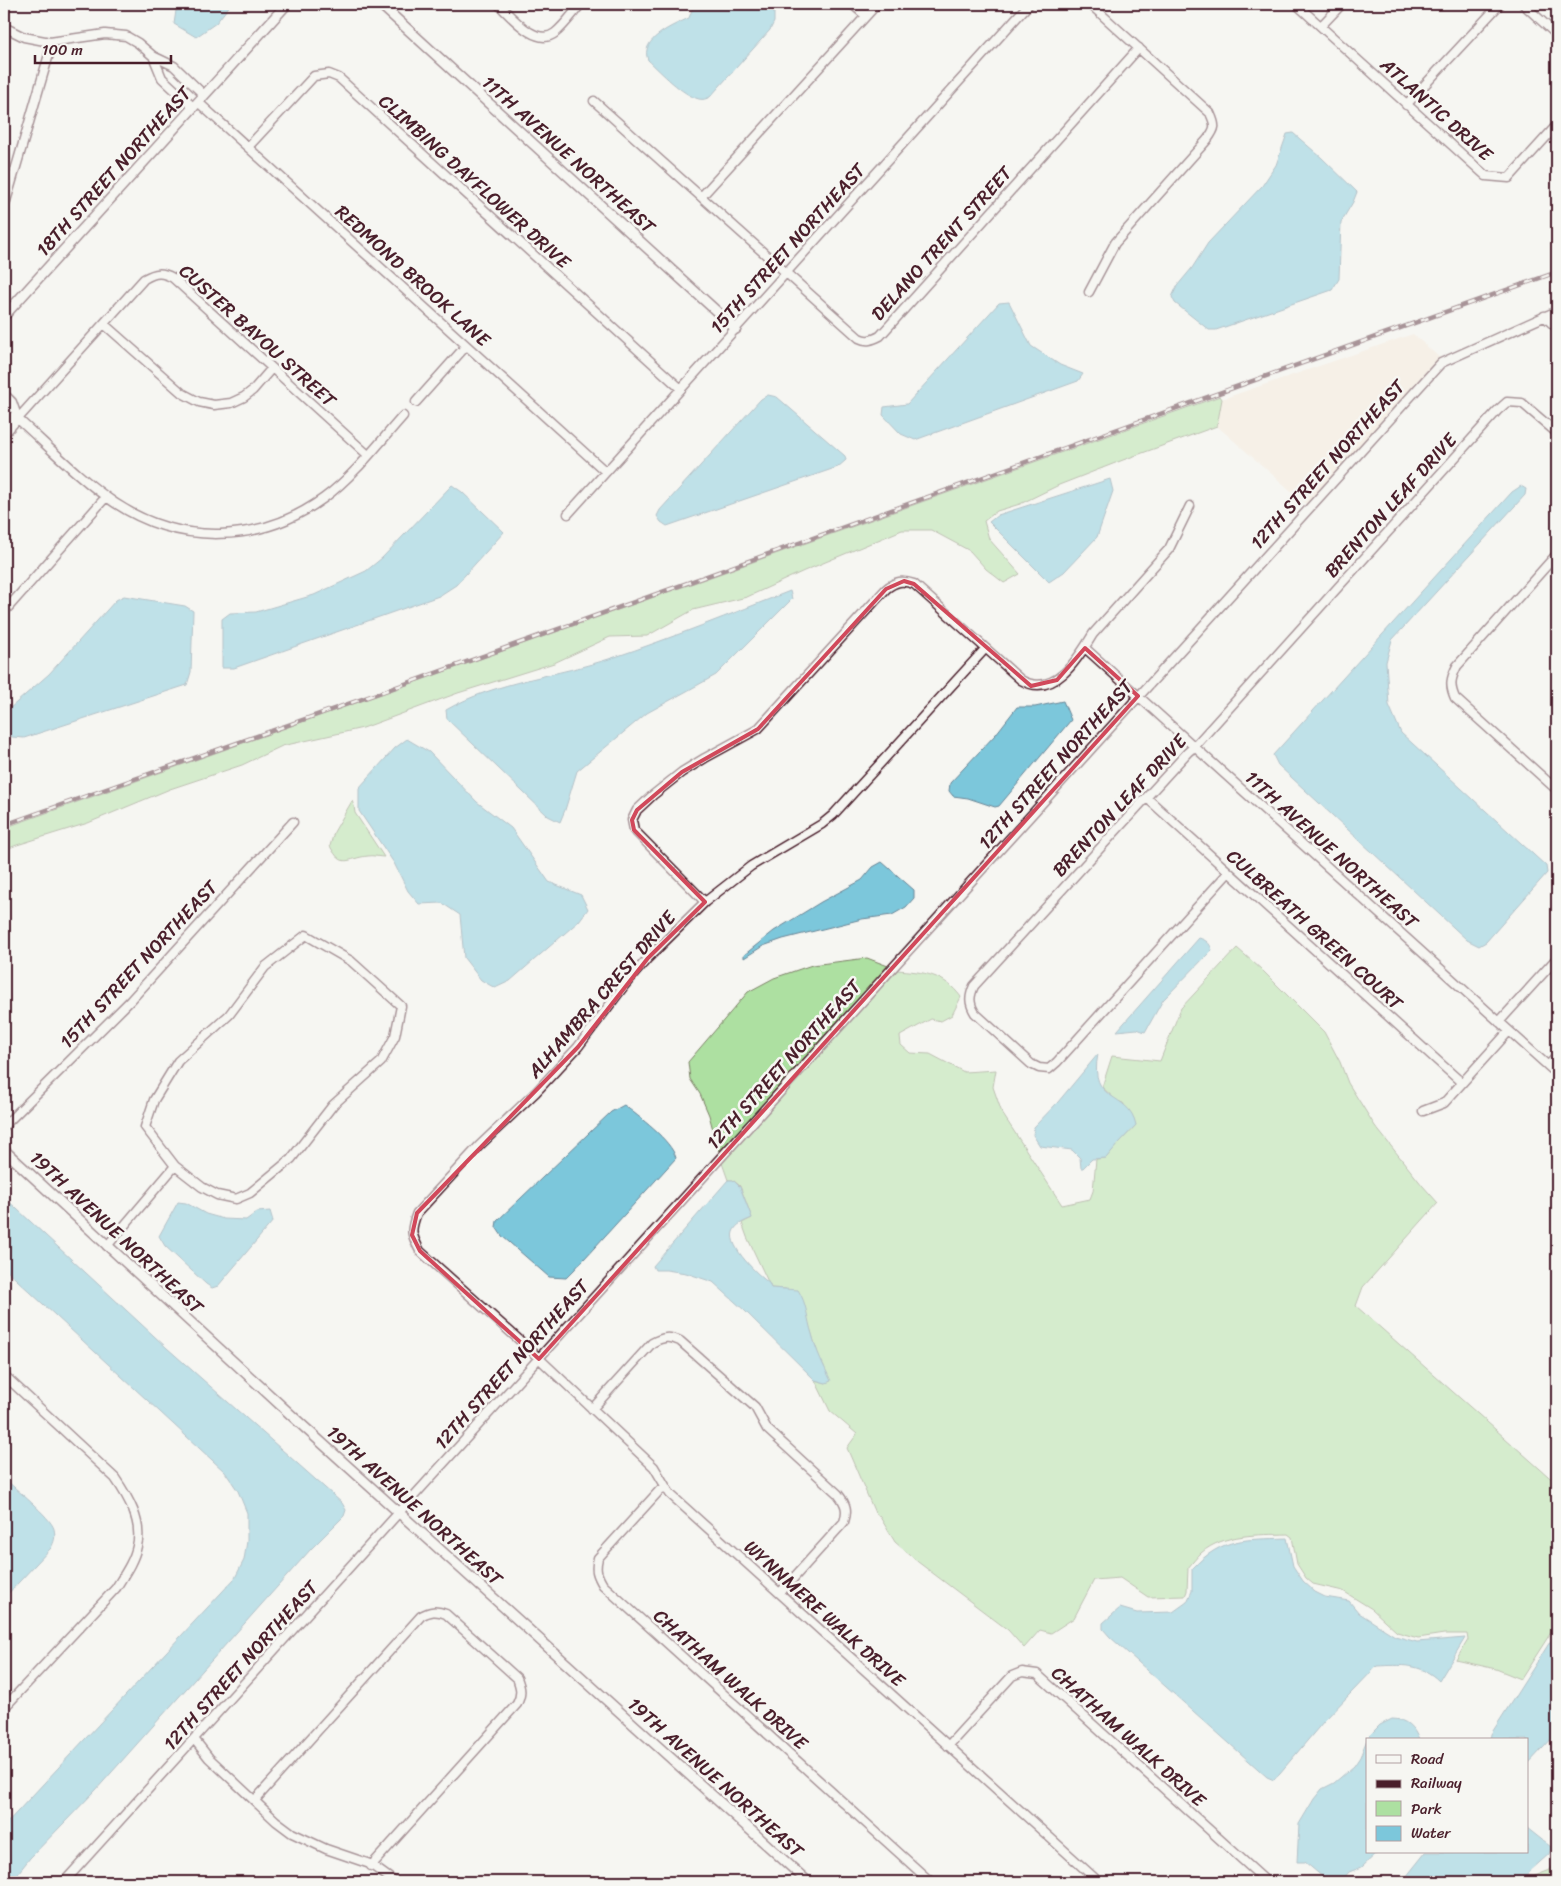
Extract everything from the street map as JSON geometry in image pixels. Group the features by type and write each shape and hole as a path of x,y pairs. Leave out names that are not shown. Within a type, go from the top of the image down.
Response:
{"street":[{"name":"18TH STREET NORTHEAST","path":"4,316 287,4"},
{"name":"11TH AVENUE NORTHEAST","path":"380,4 736,329"},
{"path":"498,4 527,31 544,37 555,32 581,4"},
{"path":"852,4 866,16"},
{"path":"702,196 877,4"},
{"name":"15TH STREET NORTHEAST","path":"568,514 1029,4"},
{"path":"1089,292 1116,243 1207,140 1213,132 1215,124 1210,113 1090,4"},
{"name":"ATLANTIC DRIVE","path":"1296,4 1486,176 1509,178 1557,125"},
{"path":"1321,26 1342,4"},
{"path":"1406,105 1500,4"},
{"path":"1523,4 1557,35"},
{"name":"REDMOND BROOK LANE","path":"4,27 24,37 50,42 119,34 132,39 153,56 174,66 204,94"},
{"path":"4,208 50,51 50,42"},
{"name":"DELANO TRENT STREET","path":"594,101 859,338 865,341 880,336 1139,48"},
{"name":"REDMOND BROOK LANE","path":"153,56 162,78 248,147 606,472"},
{"name":"CLIMBING DAYFLOWER DRIVE","path":"248,147 314,76 329,74 339,78 681,389"},
{"path":"172,87 183,75"},
{"name":"CUSTER BAYOU STREET","path":"4,434 144,279 154,273 164,273 173,278 368,455"},
{"name":"12TH STREET NORTHEAST","path":"64,1882 1441,363 1557,311"},
{"path":"1544,316 1557,328"},
{"path":"104,324 182,393 199,402 214,405 231,403 244,397 253,390 272,368"},
{"path":"416,402 466,346"},
{"path":"4,394 12,402 18,419"},
{"name":"BRENTON LEAF DRIVE","path":"1228,873 1057,1062 1049,1068 1039,1068 1031,1064 982,1020 970,1004 970,995 974,986 1194,747 1497,411 1507,402 1522,403 1557,433"},
{"path":"4,415 18,419 106,497 138,516 170,529 198,534 220,535 245,532 275,524 304,512 326,497 345,480 403,416"},
{"path":"4,612 106,497"},
{"path":"705,902 634,830 632,820 637,810 682,772 758,729 886,589 896,582 904,581 914,584 1021,680 1031,686 1047,685 1057,680 1085,648 1093,634 1169,549 1190,506"},
{"path":"1557,554 1458,666 1451,678 1450,687 1455,698 1557,790"},
{"name":"11TH AVENUE NORTHEAST","path":"1085,648 1557,1074"},
{"name":"ALHAMBRA CREST DRIVE","path":"539,1359 420,1251 412,1235 412,1224 417,1212 478,1146 536,1092 572,1054 648,958 705,902 750,866 822,824 833,815 985,649"},
{"name":"CULBREATH GREEN COURT","path":"1147,798 1462,1084"},
{"name":"15TH STREET NORTHEAST","path":"4,1126 130,1001 293,822"},
{"path":"306,935 351,961 401,1006 395,1036 381,1062 333,1105 291,1159 250,1193 236,1199 217,1195 202,1187 175,1166 145,1127 154,1100 178,1061 229,1015 265,967 306,935"},
{"path":"1499,1022 1557,958"},
{"path":"1423,1111 1444,1103 1509,1031"},
{"path":"1548,1066 1557,1056"},
{"name":"19TH AVENUE NORTHEAST","path":"4,1150 400,1513 808,1882"},
{"path":"107,1246 175,1166"},
{"path":"592,1410 652,1343 662,1338 671,1337 680,1341 755,1407 767,1429 838,1494 844,1501 847,1511 844,1522 780,1594"},
{"name":"WYNNMERE WALK DRIVE","path":"539,1359 654,1467 670,1494 1099,1882"},
{"path":"4,1375 115,1478 124,1491 138,1522 138,1546 128,1569 116,1588 4,1708"},
{"name":"CHATHAM WALK DRIVE","path":"665,1487 660,1490 598,1558 595,1568 597,1576 603,1584 930,1882"},
{"path":"255,1800 420,1616 438,1611 446,1614 517,1678 521,1687 521,1696 517,1704 371,1866"},
{"name":"CHATHAM WALK DRIVE","path":"948,1746 1012,1676 1022,1672 1037,1674 1267,1882"},
{"path":"194,1739 208,1758 292,1833 326,1849 371,1866 395,1882"}],"highlighted area":[{"path":"904,581 914,584 1031,686 1057,680 1085,648 1138,696 539,1359 420,1251 412,1235 417,1213 578,1047 648,958 705,902 634,830 632,820 637,810 682,772 758,729 886,589"}],"shaded area":[{"path":"1413,334 1440,358 1306,504 1217,426 1222,399"}],"green space":[{"path":"1220,396 1222,399 1217,426 1059,485 1020,504 997,511 984,521 989,539 1020,574 1004,583 986,569 970,551 931,530 902,530 747,597 693,610 647,636 610,637 554,663 458,693 363,728 282,746 242,765 170,789 88,823 4,850 4,828"},
{"path":"352,801 355,813 384,857 370,856 346,861 338,858 330,846 334,832"},
{"path":"1237,948 1261,969 1324,1032 1340,1062 1348,1083 1375,1126 1438,1203 1363,1287 1356,1306 1557,1484 1557,1623 1521,1679 1496,1669 1456,1660 1468,1640 1467,1634 1444,1634 1418,1638 1397,1632 1372,1609 1343,1591 1313,1584 1306,1578 1297,1564 1292,1537 1288,1534 1242,1536 1210,1546 1188,1568 1185,1596 1148,1597 1120,1578 1094,1580 1074,1618 1051,1633 1040,1630 1024,1648 1008,1630 918,1562 895,1542 880,1517 875,1513 847,1448 857,1434 830,1411 815,1380 826,1383 824,1366 819,1357 808,1322 786,1289 771,1288 747,1237 742,1223 752,1218 740,1186 733,1180 728,1180 722,1163 897,970 925,973 933,976 948,983 961,997 952,1015 941,1021 931,1019 900,1036 901,1045 910,1053 930,1054 964,1072 996,1070 993,1087 1002,1113 1062,1205 1090,1199 1093,1191 1096,1159 1106,1158 1136,1125 1123,1103 1117,1101 1102,1087 1112,1056 1160,1061 1181,1008"},
{"path":"867,958 888,966 719,1152 709,1115 700,1094 690,1079 688,1062 748,992 774,978 812,965"},
{"path":"1557,1859 1557,1882 1527,1882 1530,1878 1550,1870"}],"water":[{"path":"177,4 231,4 216,23 196,37 174,24"},
{"path":"694,4 765,4 774,12 774,22 770,30 710,97 703,99 692,97 672,82 648,60 647,52 648,46 653,39 667,29 689,18"},
{"path":"1293,133 1357,192 1341,222 1339,279 1332,290 1216,330 1209,330 1175,303 1172,297 1177,286 1192,268 1208,243 1262,186 1276,165 1287,134"},
{"path":"1009,302 1031,346 1060,365 1083,374 1078,381 915,440 901,434 883,415 884,407 907,404 999,303"},
{"path":"768,395 777,397 845,456 846,460 838,467 667,526 661,522 657,516 660,510 761,399"},
{"path":"1110,479 1113,491 1097,537 1064,572 1049,582 989,522 998,515"},
{"path":"452,485 462,492 504,532 456,585 439,596 234,668 222,668 222,619 230,613 256,612 314,595 366,571 382,558"},
{"path":"1521,486 1526,489 1525,495 1392,640 1386,662 1389,705 1401,733 1546,866 1547,873 1486,942 1479,946 1467,940 1278,765 1273,755 1512,492"},
{"path":"790,591 792,599 716,675 647,713 577,771 560,822 548,816 447,719 446,710 485,692 612,658"},
{"path":"124,596 185,606 193,611 191,672 187,685 24,738 12,737 4,731 4,710 9,709 49,674 116,600"},
{"path":"1063,701 1071,720 999,806 995,807 968,798 953,796 949,791 950,783 996,734 1017,707 1035,707"},
{"path":"407,739 429,752 477,802 511,828 549,882 581,895 588,909 579,921 510,981 495,988 481,980 464,958 460,915 442,903 419,904 408,891 394,863 359,811 359,788 395,748"},
{"path":"882,862 914,890 914,898 906,907 892,915 862,919 783,939 763,946 744,958 744,955 774,931 821,902 862,880 873,867"},
{"path":"1199,938 1207,942 1212,950 1163,1000 1145,1032 1137,1029 1117,1031"},
{"path":"1098,1054 1096,1070 1099,1082 1104,1090 1126,1106 1132,1114 1136,1125 1106,1158 1092,1159 1081,1168 1080,1158 1072,1150 1040,1146 1033,1135 1034,1127 1058,1102"},
{"path":"624,1105 661,1136 676,1158 566,1278 549,1277 502,1236 496,1227 497,1221 611,1112"},
{"path":"728,1180 733,1180 740,1187 752,1218 734,1229 733,1238 739,1253 769,1283 771,1288 798,1290 805,1306 820,1358 831,1381 826,1383 815,1380 713,1282 686,1273 655,1270 653,1266"},
{"path":"4,1197 167,1348 342,1503 346,1510 344,1516 311,1549 95,1791 30,1858 11,1882 4,1882 4,1826 235,1578 244,1560 247,1541 247,1513 238,1491 225,1472 4,1268"},
{"path":"178,1202 186,1203 206,1214 224,1219 246,1220 257,1212 270,1211 273,1221 218,1286 212,1288 165,1246 159,1236"},
{"path":"4,1478 46,1517 55,1534 51,1548 4,1598"},
{"path":"1287,1538 1293,1566 1303,1581 1315,1592 1325,1597 1349,1601 1359,1613 1395,1636 1417,1642 1465,1638 1439,1681 1425,1671 1410,1666 1377,1666 1324,1721 1274,1780 1267,1777 1110,1637 1103,1629 1103,1623 1120,1608 1137,1613 1173,1612 1187,1602 1192,1591 1192,1569 1203,1558 1225,1545 1247,1540"},
{"path":"1557,1631 1557,1733 1528,1764 1528,1738 1490,1738 1491,1734"},
{"path":"1392,1719 1401,1720 1415,1731 1418,1738 1368,1738 1380,1725"},
{"path":"1366,1742 1366,1854 1376,1854 1362,1867 1349,1872 1343,1879 1336,1881 1324,1878 1305,1862 1297,1862 1299,1824 1322,1789 1334,1783 1354,1766"},
{"path":"1528,1829 1551,1847 1549,1854 1531,1870 1523,1882 1402,1882 1424,1854 1528,1854"}],"railway":[{"path":"4,825 416,680 1557,272"}]}
